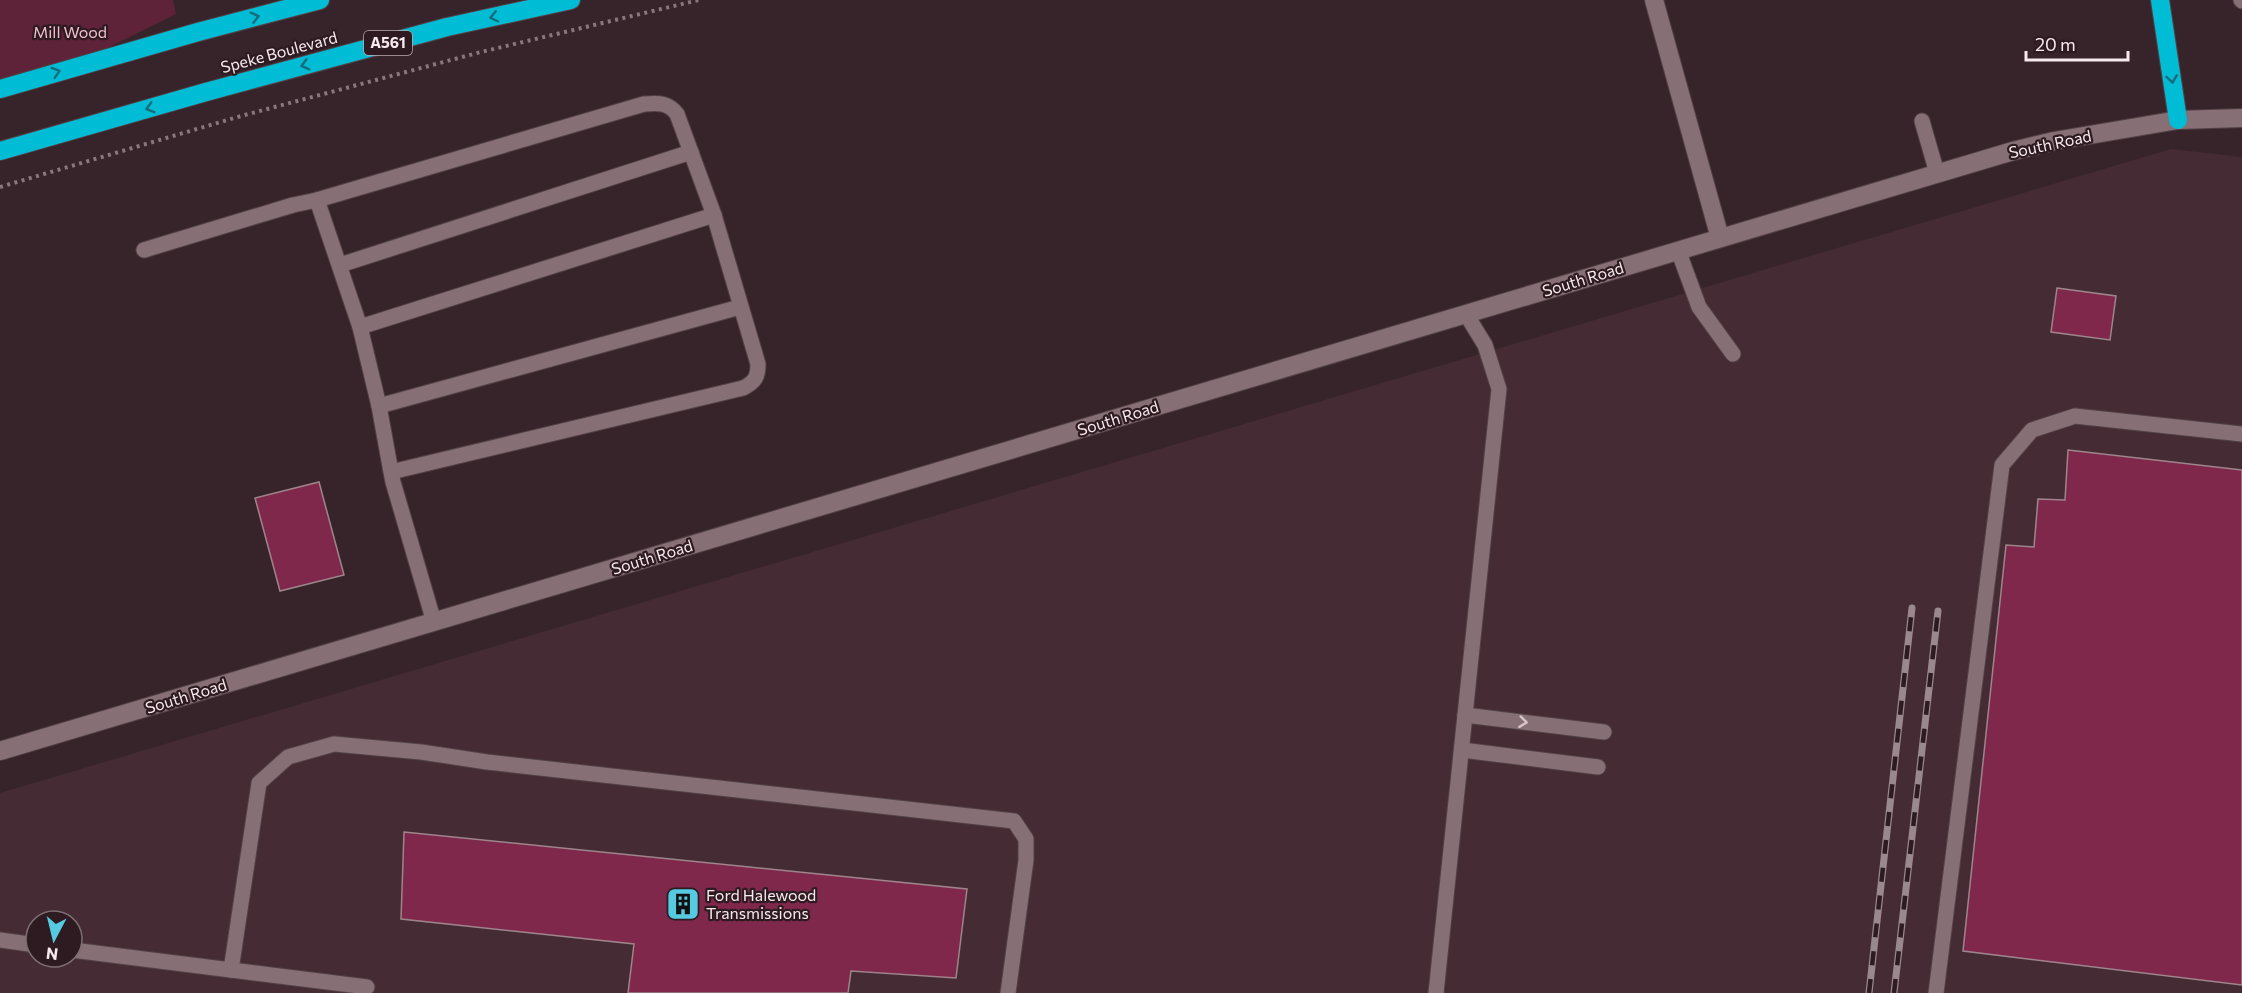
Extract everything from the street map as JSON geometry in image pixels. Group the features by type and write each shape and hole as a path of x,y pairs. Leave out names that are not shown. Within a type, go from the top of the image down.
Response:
{"highway":[{"path":"0,89 198,32 320,0"},
{"name":"Speke Boulevard","path":"0,151 447,27 571,0"},
{"path":"2160,0 2178,120"}],"street":[{"path":"1654,0 1720,238"},
{"name":"South Road","path":"0,751 1936,173 2054,141 2178,120 2242,118"}],"lane":[{"path":"144,250 644,104 662,103 671,107 677,114 714,215 758,364 758,375 753,383 743,388 391,472"},
{"path":"1922,120 1936,173"},
{"path":"340,265 691,152"},
{"path":"318,200 360,327 379,406 391,472 434,622"},
{"path":"360,327 714,215"},
{"path":"1678,250 1698,307 1732,354"},
{"path":"379,406 740,307"},
{"path":"1434,991 1462,750 1499,389 1485,345 1466,314"},
{"path":"1936,993 2002,465 2032,430 2074,416 2242,434"},
{"path":"1465,715 1604,732"},
{"path":"231,970 259,783 288,757 333,744 421,752 488,762 1014,821 1026,839 1026,860 1008,993"},
{"path":"1462,750 1598,767"},
{"path":"0,940 24,943"},
{"path":"84,952 367,987"}],"path":[{"path":"0,187 253,113 481,52 699,0"}],"shaded area":[{"path":"2171,149 2242,157 2242,993 0,993 0,793"}],"green space":[{"name":"Mill Wood","path":"0,0 173,0 176,14 65,69 0,89"}],"building":[{"path":"2057,288 2116,296 2110,340 2051,332"},
{"path":"2068,450 2242,470 2242,985 1963,951 2006,545 2034,547 2038,499 2065,500"},
{"path":"319,482 344,575 280,591 255,498"},
{"name":"Ford Halewood Transmissions","path":"404,832 967,889 956,978 851,971 848,993 628,993 634,944 401,919"}],"railway":[{"path":"1869,993 1912,608"},
{"path":"1894,993 1938,611"}],"place":[{"name":"Ford Halewood Transmissions","path":"683,904"}]}
